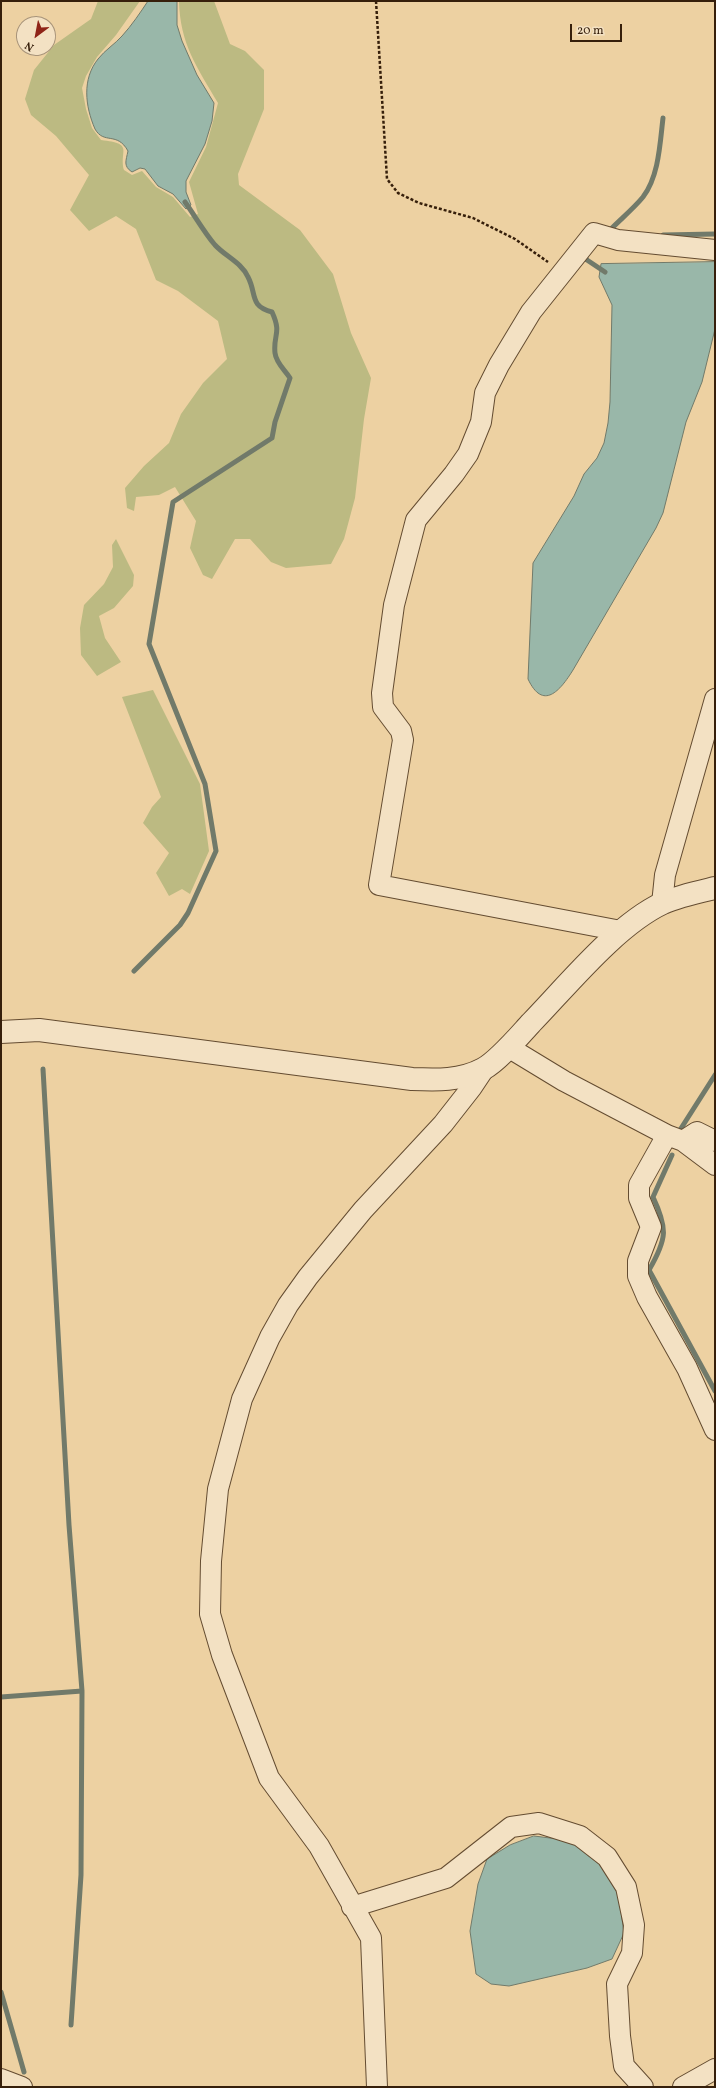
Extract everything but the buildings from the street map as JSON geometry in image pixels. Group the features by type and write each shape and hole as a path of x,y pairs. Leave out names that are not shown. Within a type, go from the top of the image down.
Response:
{"street":[{"path":"620,931 379,885 403,740 401,731 383,707 382,693 394,605 416,520 454,474 468,454 482,422 485,393 499,365 530,312 594,233 618,240 715,250"},
{"path":"662,904 664,875 715,700"},
{"path":"377,2087 370,1938 319,1846 269,1778 222,1655 210,1614 212,1561 218,1489 242,1399 270,1337 288,1305 308,1277 364,1210 443,1124 484,1069 508,1047 620,931 662,904 715,888"},
{"path":"1,1032 39,1030 412,1079 436,1080 459,1077 484,1069"},
{"path":"508,1047 564,1081 675,1138 715,1165"},
{"path":"715,1141 696,1132 675,1138 640,1185 639,1198 651,1227 638,1261 638,1276 647,1297 687,1368 715,1430"},
{"path":"352,1907 446,1878 511,1827 540,1823 580,1836 607,1857 626,1887 634,1926 632,1953 617,1984 620,2036 624,2066 643,2087"},
{"path":"683,2087 715,2069"}],"path":[{"path":"376,1 387,179 398,193 419,203 473,218 515,239 561,273"}],"shaded area":[{"path":"98,1 140,1 116,35 97,57 86,76 82,88 86,109 92,128 101,140 122,146 124,170 132,175 142,171 156,187 173,197 190,217 198,214 189,182 206,147 218,103 191,55 186,43 180,16 179,1 214,1 230,44 245,51 264,70 264,109 238,174 239,185 300,230 333,274 351,333 371,378 364,419 355,498 344,539 331,564 286,568 271,562 250,539 235,539 212,579 203,575 190,548 196,521 175,487 159,495 136,497 134,511 127,508 125,488 144,466 169,443 181,414 203,383 227,359 218,321 178,291 156,280 136,229 116,216 89,231 70,210 89,175 56,136 31,115 25,99 34,70 45,56 56,56 56,44 91,19"},
{"path":"148,1 177,1 177,25 182,41 197,75 214,103 212,121 205,144 186,181 186,192 191,205 186,209 173,194 158,186 145,169 140,168 132,172 127,168 126,160 128,151 119,141 106,138 99,134 95,129 87,102 87,84 93,67 98,59 126,32"},
{"path":"715,262 715,329 702,382 686,422 663,513 656,528 568,678 557,691 545,696 534,689 528,679 533,563 574,496 584,474 597,458 604,443 610,402 612,305 599,277 601,264"},
{"path":"116,539 134,575 133,586 114,608 99,616 105,638 121,662 97,676 81,655 80,628 84,605 104,584 113,567 112,545"},
{"path":"153,690 200,784 209,851 190,894 182,889 169,896 156,873 169,853 143,823 152,807 161,797 122,697"},
{"path":"534,1836 570,1838 616,1876 624,1933 612,1959 587,1968 509,1986 491,1984 476,1974 470,1931 478,1884 487,1859 510,1845"}],"waterway":[{"path":"612,228 632,209 648,189 656,169 663,118"},
{"path":"134,971 180,925 188,913 216,851 205,784 149,644 173,502 272,438 275,422 290,378 276,357 275,347 277,330 272,312 257,303 251,283 245,272 238,264 215,245 185,202"},
{"path":"663,235 715,234"},
{"path":"588,253 585,257 587,260 605,272"},
{"path":"1,1697 82,1691 69,1525 43,1069"},
{"path":"680,1130 715,1075"},
{"path":"672,1155 653,1197 661,1218 663,1234 659,1250 649,1270 715,1391"},
{"path":"71,2025 81,1875 82,1691"},
{"path":"1,1992 24,2072"}]}
